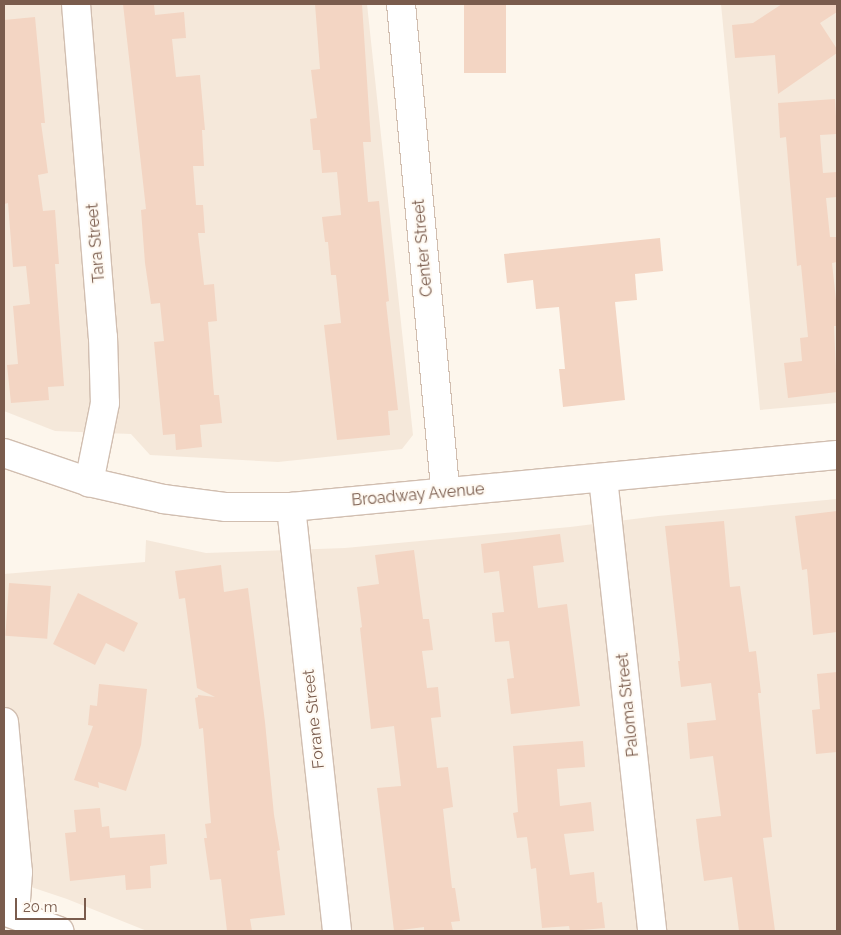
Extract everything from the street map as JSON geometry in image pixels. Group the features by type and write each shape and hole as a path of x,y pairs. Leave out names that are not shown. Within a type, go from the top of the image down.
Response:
{"street":[{"name":"Tara Street","path":"76,4 103,337 104,403 89,482"},
{"name":"Center Street","path":"401,4 445,492"},
{"name":"Broadway Avenue","path":"4,453 89,482 163,499 226,507 292,507 837,455"},
{"name":"Paloma Street","path":"603,478 652,931"},
{"name":"Forane Street","path":"292,507 337,931"},
{"path":"4,722 18,872 9,913 59,931"}],"shaded area":[{"path":"4,4 367,4 413,435 402,449 278,462 150,455 131,434 55,431 4,411"},
{"path":"721,4 837,4 837,403 760,410"},
{"path":"837,499 837,931 147,931 67,899 4,878 4,574 145,562 146,540 206,553 345,548"}],"building":[{"path":"123,4 154,4 155,15 184,12 186,38 172,39 176,77 200,75 205,130 202,130 204,166 193,166 196,205 203,205 205,233 198,233 204,285 214,284 217,321 208,322 214,395 219,395 222,423 200,425 202,447 176,450 175,434 163,435 154,342 164,341 160,303 151,304 145,263 141,210 146,209"},
{"path":"315,4 362,4 371,142 363,142 368,202 379,201 389,301 386,302 398,410 388,411 390,435 337,440 324,325 341,323 336,275 331,275 328,242 325,242 322,217 341,215 337,172 322,173 320,150 313,150 310,119 317,118 311,70 320,69"},
{"path":"464,4 506,4 506,73 464,73"},
{"path":"782,4 837,4 837,12 820,23 837,49 837,53 778,94 775,55 735,58 732,25 753,23"},
{"path":"35,17 45,123 41,123 48,173 38,175 43,211 55,210 59,264 55,264 64,386 48,387 49,400 11,403 7,365 18,364 13,306 30,304 26,266 13,267 8,203 4,204 4,20"},
{"path":"835,99 837,134 820,135 823,173 837,172 837,197 826,198 830,237 837,237 837,262 832,263 837,309 837,326 834,326 837,392 788,398 784,363 802,361 800,338 808,337 801,265 797,266 786,137 780,138 778,103"},
{"path":"660,238 663,271 635,274 637,300 615,302 625,400 563,407 559,369 565,369 559,307 536,309 533,280 507,283 504,254"},
{"path":"837,511 837,632 813,635 807,569 802,570 795,516"},
{"path":"724,521 730,587 740,586 749,652 756,651 761,693 758,693 772,837 763,838 775,931 739,931 732,877 704,881 699,845 696,819 721,816 713,756 690,759 687,723 716,720 711,683 681,687 678,661 680,661 665,526"},
{"path":"560,534 564,562 533,566 538,608 567,604 580,706 511,714 507,679 514,678 509,641 495,642 492,613 504,612 499,571 484,573 481,544"},
{"path":"414,550 423,619 429,619 433,650 422,651 427,688 438,687 441,717 431,718 437,768 448,767 453,807 443,809 452,888 455,888 460,921 451,922 453,931 424,931 424,927 394,931 377,788 401,786 394,726 371,729 360,628 362,627 357,587 379,584 375,555"},
{"path":"221,565 224,592 248,588 265,722 274,815 280,850 277,851 285,915 250,919 252,931 227,931 221,879 210,880 204,838 207,838 205,824 211,823 203,728 199,729 195,698 198,695 215,697 197,688 185,598 179,599 175,571"},
{"path":"9,583 51,586 47,639 5,636"},
{"path":"78,593 138,623 124,652 106,643 95,665 53,644"},
{"path":"837,672 837,752 816,754 812,710 820,709 817,674"},
{"path":"99,684 147,689 141,745 126,791 98,782 99,788 74,780 93,726 88,725 90,705 97,706"},
{"path":"583,741 585,767 557,769 560,806 591,802 594,831 564,834 570,875 594,872 597,903 602,902 605,928 570,931 569,926 542,928 536,868 531,869 527,837 517,838 513,813 518,812 513,746"},
{"path":"100,808 102,827 109,826 110,838 165,834 167,864 150,866 151,888 126,890 125,875 70,881 65,833 76,832 74,810"}]}
